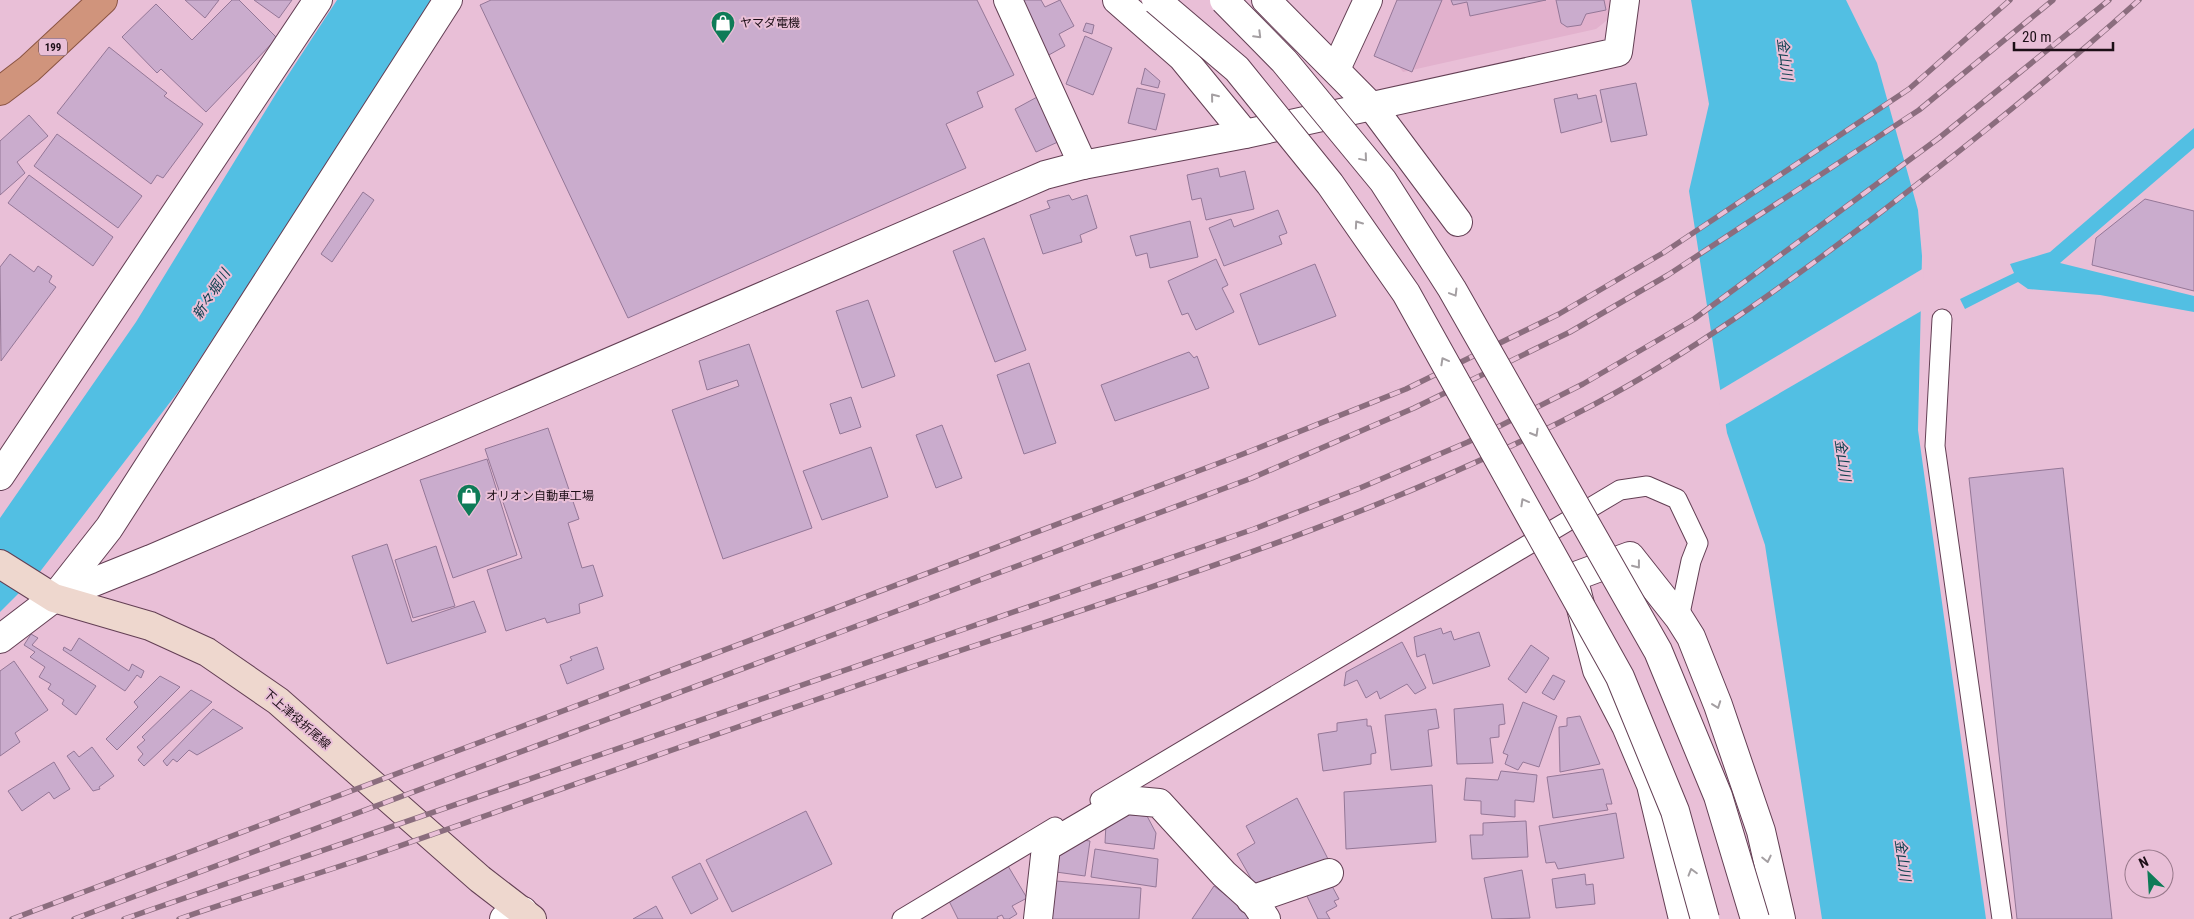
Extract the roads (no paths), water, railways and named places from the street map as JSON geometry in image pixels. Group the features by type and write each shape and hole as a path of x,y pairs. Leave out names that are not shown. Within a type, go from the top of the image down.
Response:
{"highway":[{"name":"199","path":"0,91 29,69 103,0"}],"main road":[{"name":"下上津役折尾線","path":"0,564 54,598 150,626 207,652 278,700 520,916"}],"street":[{"path":"0,476 318,0"},
{"path":"0,639 54,598 109,528 448,0"},
{"path":"1008,0 1083,165"},
{"path":"1117,0 1182,57 1245,134"},
{"path":"1156,0 1237,69 1330,184 1406,293 1620,677 1675,811 1705,919"},
{"path":"1224,0 1284,61 1383,181 1452,289 1658,651 1718,796 1754,919"},
{"path":"1266,0 1336,68 1372,108 1458,222"},
{"path":"1336,68 1368,0"},
{"path":"54,598 151,559 1045,175 1083,165 1372,108 1618,52 1625,0"},
{"path":"1684,919 1651,785 1626,726 1597,670 1573,577 1630,556 1678,618 1690,637 1718,705 1761,831 1781,919"},
{"path":"1038,919 1046,847 1126,800 1159,803 1259,909 1329,873"}],"lane":[{"path":"1942,319 1935,446 2002,919"},
{"path":"902,919 1620,490 1647,486 1677,499 1698,543 1691,561 1678,618"}],"water":[{"name":"新々堀川","path":"337,0 432,0 181,388 39,573 0,612 0,518 136,322 277,92"},
{"name":"金山川","path":"1691,0 1846,0 1877,63 1918,210 1922,256 1918,430 1986,919 1822,919 1765,545 1727,433 1689,191 1709,104"},
{"path":"2194,128 2194,148 2060,263 2194,296 2194,312 2100,295 2028,289 2018,282 1965,309 1960,299 2014,273 2010,264 2050,252"}],"railway":[{"path":"12,919 1243,454 1406,389 1559,314 1663,253 1909,89 2010,0"},
{"path":"74,919 1252,478 1414,408 1570,332 1668,275 1919,110 2053,0"},
{"path":"124,919 1254,529 1360,488 1468,442 1583,384 1694,319 1939,138 2109,0"},
{"path":"179,919 388,850 800,705 1271,545 1434,481 1514,444 1593,405 1667,363 1773,292 1876,216 1977,137 2043,84 2139,0"}],"place":[{"name":"ヤマダ電機","path":"723,44"},
{"name":"オリオン自動車工場","path":"469,517"}]}
